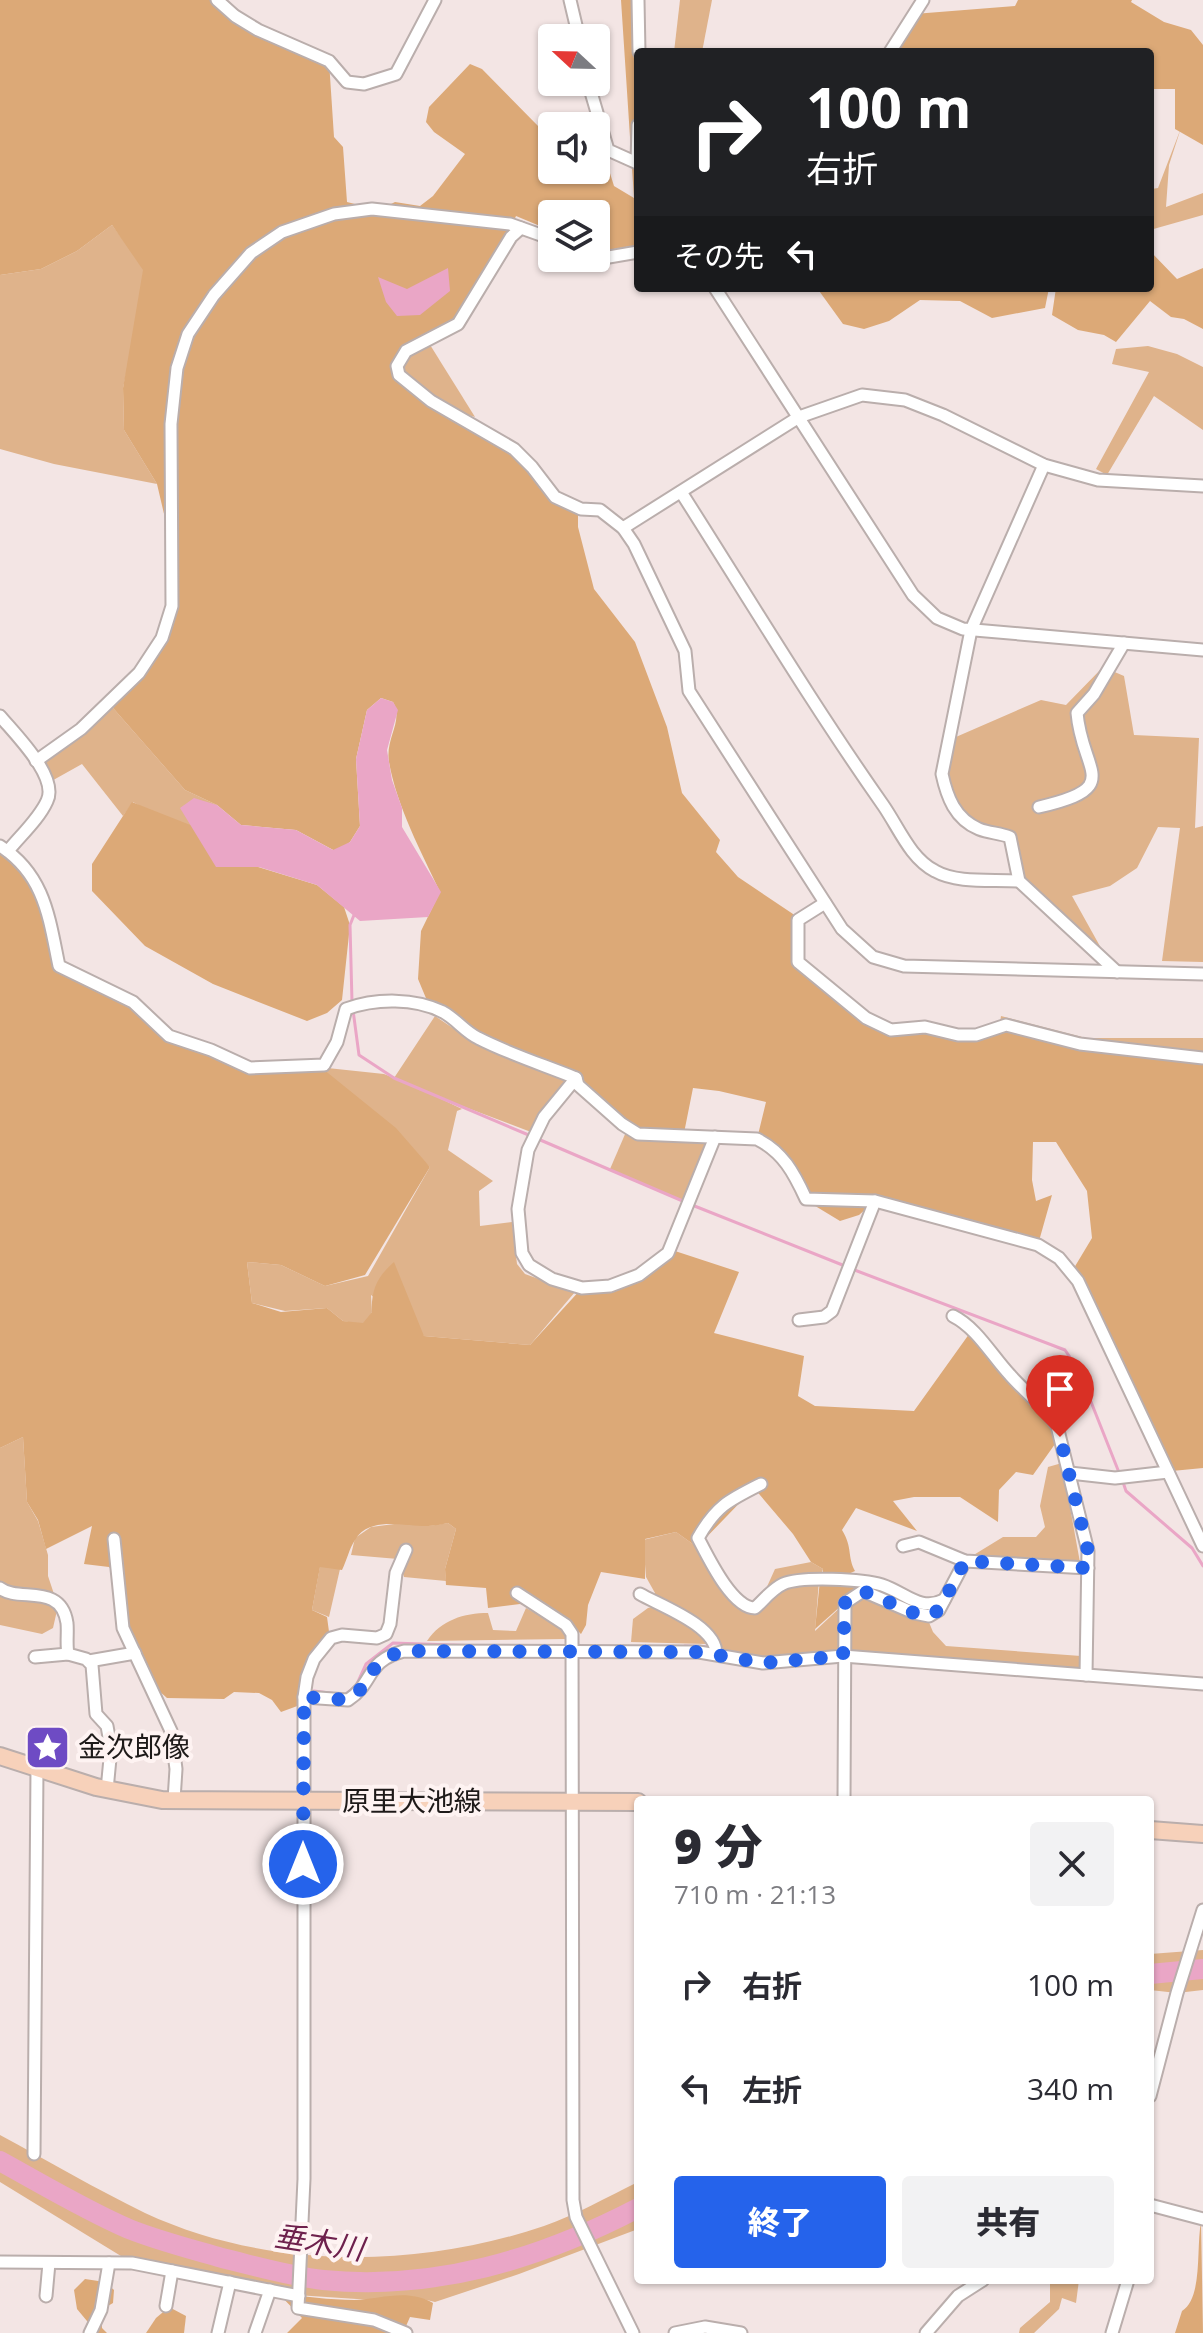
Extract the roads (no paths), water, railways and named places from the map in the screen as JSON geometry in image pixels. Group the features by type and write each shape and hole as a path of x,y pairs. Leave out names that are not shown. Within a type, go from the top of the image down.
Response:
{"main road":[{"name":"原里大池線","path":"0,1756 128,1796 174,1800 634,1802"},
{"path":"1154,1830 1203,1834"}],"street":[{"path":"217,0 258,30 329,61 347,82 364,84 396,74 435,0"},
{"path":"570,0 576,24"},
{"path":"638,0 639,48"},
{"path":"893,48 923,0"},
{"path":"592,96 608,150 634,162"},
{"path":"36,761 81,729 129,683 162,638 172,606 171,424 177,368 188,334 214,295 251,253 282,232 334,214 372,209 510,224 538,234"},
{"path":"521,228 511,237 458,324 406,351 397,366 399,375 431,401 514,449 555,497 581,509 600,510 623,528 634,544 685,651 689,691 842,929 860,947 888,963 1203,974"},
{"path":"610,257 634,253"},
{"path":"718,292 913,595 937,618 971,630 1203,650"},
{"path":"623,528 799,417 862,395 893,398 943,415 1044,465 1098,480 1203,486"},
{"path":"1044,465 971,630 942,774 947,797 960,817 979,829 1010,837 1019,881 1117,972"},
{"path":"681,492 836,739 900,830 910,850 932,870 947,877 1019,881"},
{"path":"1039,807 1074,799 1088,789 1093,777 1091,761 1078,729 1077,713 1094,694 1124,643"},
{"path":"0,716 47,777 50,791 47,801 4,849 28,870 46,904 59,966 133,1002 169,1036 211,1050 250,1068 318,1067 324,1065 337,1042 346,1009 403,1000 446,1013 475,1037 576,1078"},
{"path":"825,903 798,920 798,962 866,1018 891,1030 925,1027 958,1035 976,1035 1006,1025 1080,1044 1203,1058"},
{"path":"576,1078 578,1085 638,1134 757,1139 774,1147 796,1177 806,1199 875,1201 1038,1245 1059,1258 1078,1281 1203,1546"},
{"path":"576,1078 544,1117 528,1150 518,1209 522,1253 529,1265 552,1279 582,1288 610,1286 639,1275 668,1253 715,1137"},
{"path":"799,1320 824,1317 832,1311 875,1201"},
{"path":"953,1316 972,1330 1011,1377 1047,1411 1057,1426 1088,1551 1086,1675"},
{"path":"1070,1473 1120,1478 1168,1472"},
{"path":"761,1484 726,1501 707,1522 698,1538 713,1567 738,1601 748,1608 755,1608 785,1582 819,1580 851,1579 879,1584 901,1592 924,1606 933,1606 944,1600"},
{"path":"114,1539 123,1628 171,1731 176,1769 174,1800"},
{"path":"903,1546 919,1542 965,1561 1088,1568"},
{"path":"406,1550 396,1573 386,1634 377,1638 342,1635 331,1638 314,1659 304,1697 304,2179 298,2308 374,2320 406,2333"},
{"path":"844,1796 845,1603 863,1591 914,1613 929,1616 939,1610 965,1561"},
{"path":"0,1588 7,1593 44,1595 58,1606 67,1620 68,1654"},
{"path":"517,1593 566,1625 572,1634 573,2200 576,2217 633,2333"},
{"path":"640,1594 701,1627 713,1638 716,1654"},
{"path":"304,1697 348,1700 361,1688 381,1659 404,1651 699,1652 763,1663 843,1656 1203,1684"},
{"path":"35,1657 68,1654 89,1661 135,1653"},
{"path":"89,1661 92,1665 96,1714 107,1726 111,1748 107,1790"},
{"path":"150,1740 172,1741"},
{"path":"34,2154 37,1768"},
{"path":"1154,2081 1203,1910"},
{"path":"1154,2206 1203,2219"},
{"path":"0,2262 132,2263 299,2296"},
{"path":"46,2296 49,2263"},
{"path":"90,2333 101,2310 109,2263"},
{"path":"166,2306 172,2271"},
{"path":"218,2333 230,2282"},
{"path":"926,2333 958,2296 977,2284"},
{"path":"1112,2333 1127,2284"},
{"path":"255,2333 270,2290"},
{"path":"675,2333 705,2327 741,2333"}],"waterway":[{"path":"352,1002 350,925 354,915"},
{"path":"353,1010 359,1055 394,1078 531,1136"},
{"path":"538,1139 685,1202"},
{"path":"692,1205 845,1266"},
{"path":"852,1269 1065,1350 1078,1369 1120,1475"},
{"path":"1123,1482 1126,1491 1192,1548 1203,1566"},
{"path":"314,1691 345,1695 356,1686 366,1664 393,1643 482,1646"},
{"path":"685,1646 709,1647"},
{"path":"720,1650 736,1653"},
{"name":"垂木川","path":"1154,1974 1203,1969"},
{"name":"垂木川","path":"0,2161 129,2229 222,2258 323,2280 406,2281 486,2267 563,2242 634,2210"}],"place":[{"name":"金次郎像","path":"47,1747"}]}
